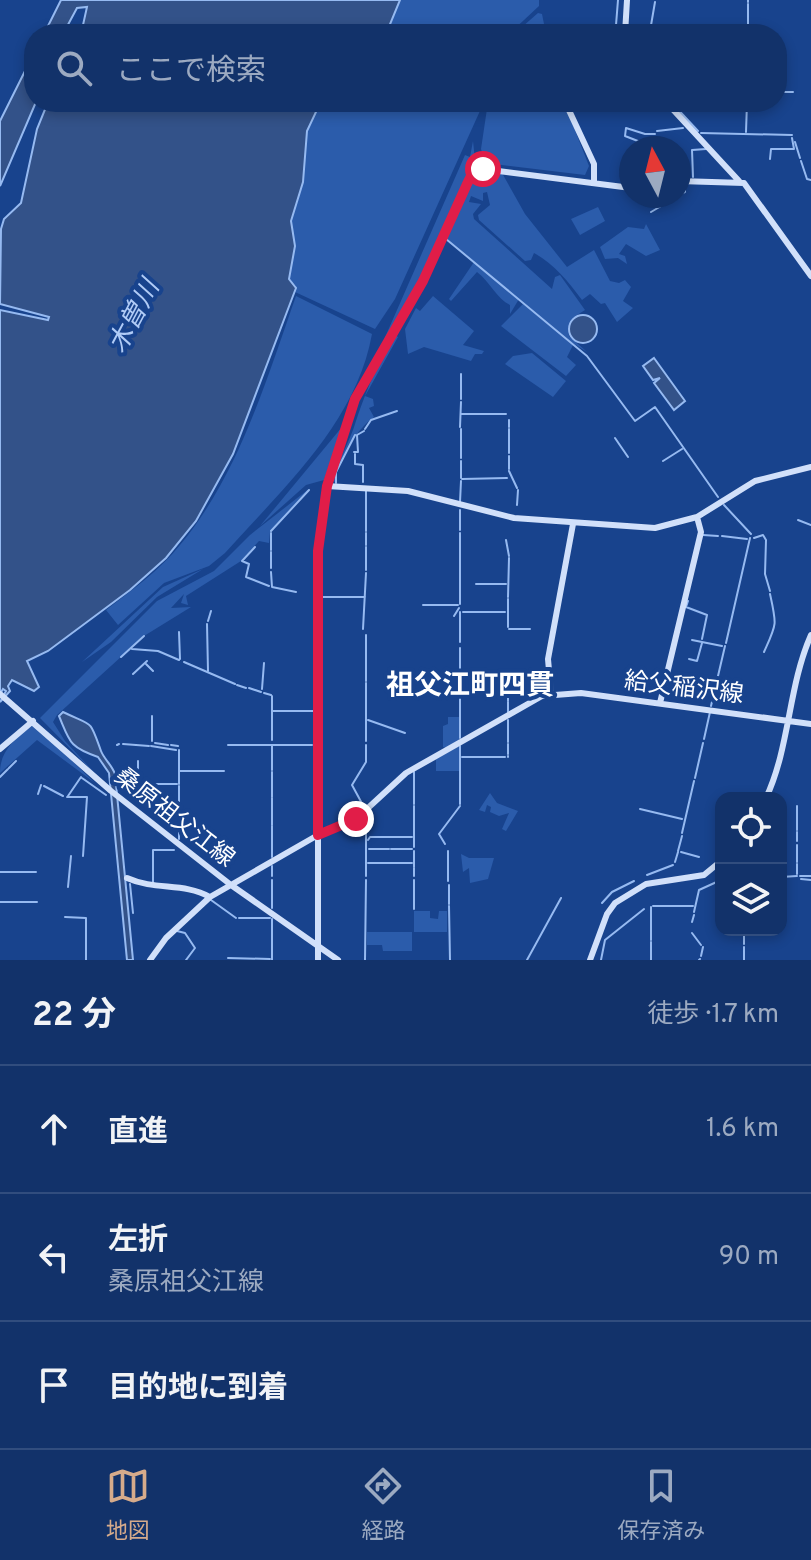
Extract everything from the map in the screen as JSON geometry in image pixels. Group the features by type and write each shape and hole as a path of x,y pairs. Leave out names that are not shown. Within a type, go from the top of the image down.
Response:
{"street":[{"path":"626,24 627,0"},
{"path":"570,112 594,164 594,183"},
{"path":"675,112 744,183 811,276"},
{"path":"318,960 318,551 327,486 355,399 423,281 471,176 480,177 483,169 619,186"},
{"path":"691,181 739,181"},
{"path":"327,486 395,489 498,516 655,528 697,517 755,481 811,467"},
{"path":"660,703 701,532 697,517"},
{"path":"551,693 548,659 573,524"},
{"path":"768,792 811,635"},
{"name":"桑原祖父江線","path":"0,694 118,797 231,885 318,835 356,819 413,769 551,693"},
{"name":"給父稲沢線","path":"551,693 581,693 787,718 811,724"},
{"path":"0,749 32,720"},
{"path":"590,960 607,914 615,903 646,884 704,875 717,864"},
{"path":"127,878 153,887 189,887 210,897"},
{"path":"150,960 166,938 210,897 231,885 338,960"}],"shaded area":[{"path":"400,0 539,0 539,6 520,24 390,24"},
{"path":"538,13 542,14 544,24 525,24"},
{"path":"316,112 479,112 395,299 375,329 295,292 296,286 289,279 295,246 291,221 303,182 307,131"},
{"path":"487,112 568,112 589,166 585,175 485,163 481,149"},
{"path":"473,141 475,160 466,168 467,179 422,277 379,351 465,155 470,157"},
{"path":"488,172 491,176 502,173 525,214 567,267 594,250 610,281 619,283 625,280 631,287 623,301 633,308 617,322 605,303 601,304 590,294 582,300 560,273 541,257 534,253 531,260 525,261 479,220 478,215 490,205 487,192 483,193 483,201 471,196 469,202 481,204 473,214 474,219 552,289 555,277 560,275 585,310 574,317 568,328 569,336 587,352 563,337 573,345 567,357 576,365 566,376 501,326 523,304 550,326 519,299 510,314 510,305 477,272 451,301 449,299 474,262 446,238 471,183 481,180"},
{"path":"598,207 605,221 580,235 571,219"},
{"path":"646,224 660,250 646,256 626,244 619,254 625,256 627,264 618,258 605,259 600,247 628,227 644,229"},
{"path":"296,296 372,334 350,397 334,425 293,479 225,553 209,566 164,583 118,625 106,610 172,554 218,489 261,394"},
{"path":"433,296 474,331 463,345 484,351 482,354 475,354 471,361 424,347 408,354 405,329 416,308 420,311"},
{"path":"395,335 398,337 365,396 373,399 374,406 369,408 374,417 349,446 335,483 335,472 364,397"},
{"path":"532,353 566,381 553,397 505,364 513,356"},
{"path":"342,427 324,480 306,485 260,526"},
{"path":"310,488 270,532 269,543 259,541 241,561 186,596 188,605 181,603 184,594 171,608 191,607 144,636 57,715 53,722 65,741 104,783 40,718 157,601 214,571 250,535"},
{"path":"203,569 157,597 111,642 82,662 163,587"},
{"path":"448,717 459,717 459,741 446,748 443,747 443,726 448,724"},
{"path":"36,726 95,783 37,740 0,773 2,758 9,746"},
{"path":"459,746 459,771 436,771 436,759"},
{"path":"490,793 497,803 518,811 506,831 502,829 509,813 499,816 490,812 491,807 487,805 485,812 479,810"},
{"path":"461,854 469,858 494,858 488,879 470,883 469,868 463,872"},
{"path":"414,911 430,911 430,918 438,919 439,911 447,911 447,932 414,932"},
{"path":"367,932 412,932 412,951 383,951 382,945 367,945"}],"water":[{"path":"61,0 400,0 390,24 83,24 87,7 77,8 68,24 49,24"},
{"path":"24,73 24,112 32,112 0,186 0,121"},
{"name":"木曽川","path":"44,112 316,112 307,131 303,182 291,221 295,246 289,279 296,288 233,454 196,521 166,558 130,590 48,651 27,661 39,687 34,691 12,680 8,686 10,691 0,702 6,691 3,689 0,694 0,310 48,320 49,317 0,304 1,229 4,219 21,203 37,129"},
{"path":"583,315 593,319 597,329 593,339 583,343 573,339 569,329 573,319"},
{"path":"654,358 685,401 674,410 654,383 660,378 653,380 643,366"},
{"path":"63,712 89,725 115,774 133,960 127,960 109,773 98,757 81,750 72,742 59,716"}],"waterway":[{"path":"616,24 618,0"},
{"path":"651,24 655,2"},
{"path":"748,4 748,24"},
{"path":"787,92 793,92"},
{"path":"680,112 698,131"},
{"path":"746,132 747,112"},
{"path":"625,136 626,128 645,134"},
{"path":"657,131 683,128"},
{"path":"701,133 792,135"},
{"path":"646,134 655,134"},
{"path":"770,159 771,149 794,149 792,138"},
{"path":"795,142 800,158"},
{"path":"693,177 692,150 706,149"},
{"path":"801,161 807,179 811,180"},
{"path":"651,212 658,208"},
{"path":"446,239 587,356 635,421 655,407 718,497"},
{"path":"461,374 461,399"},
{"path":"460,427 461,402"},
{"path":"365,429 371,420 397,411"},
{"path":"462,414 506,414"},
{"path":"509,420 509,427"},
{"path":"461,429 461,458"},
{"path":"509,429 509,453"},
{"path":"354,452 358,452 357,435 364,431"},
{"path":"336,483 336,472 355,435"},
{"path":"615,438 628,457"},
{"path":"663,461 682,449"},
{"path":"355,454 355,464 363,465 363,482"},
{"path":"509,456 509,469"},
{"path":"461,461 461,478"},
{"path":"509,471 517,488"},
{"path":"462,479 507,478"},
{"path":"460,502 461,481"},
{"path":"271,531 309,490"},
{"path":"517,505 518,490"},
{"path":"366,491 366,531"},
{"path":"724,505 751,534"},
{"path":"460,510 460,530"},
{"path":"798,520 811,525"},
{"path":"271,533 271,550"},
{"path":"366,533 366,545"},
{"path":"460,533 460,604"},
{"path":"703,535 718,536"},
{"path":"754,538 763,535 766,540 765,574 770,591"},
{"path":"722,536 747,539"},
{"path":"726,643 750,538"},
{"path":"506,540 509,556"},
{"path":"255,547 242,561 249,564 246,577 269,586"},
{"path":"366,547 366,570"},
{"path":"271,552 271,568"},
{"path":"508,597 509,558"},
{"path":"271,572 272,587 296,592"},
{"path":"363,629 366,573"},
{"path":"476,584 506,584"},
{"path":"764,652 774,624 770,594"},
{"path":"322,597 365,597"},
{"path":"508,599 508,627"},
{"path":"688,601 686,607 707,615 702,639"},
{"path":"423,605 458,605"},
{"path":"454,616 459,608"},
{"path":"208,621 211,611"},
{"path":"460,612 460,642"},
{"path":"463,612 505,612"},
{"path":"207,624 208,671"},
{"path":"509,629 530,629"},
{"path":"179,632 180,659"},
{"path":"366,635 366,681"},
{"path":"121,657 144,636"},
{"path":"692,640 722,646"},
{"path":"689,659 697,661 702,643"},
{"path":"711,706 725,646"},
{"path":"460,648 460,738"},
{"path":"132,649 158,651 179,660"},
{"path":"133,674 147,661"},
{"path":"184,662 235,684"},
{"path":"262,689 264,663"},
{"path":"146,664 153,671"},
{"path":"508,686 505,677 526,676"},
{"path":"529,677 542,679"},
{"path":"366,683 366,741"},
{"path":"237,685 246,688"},
{"path":"249,688 261,692"},
{"path":"508,688 508,701"},
{"path":"264,693 271,695"},
{"path":"272,696 272,740"},
{"path":"508,702 508,712"},
{"path":"273,711 314,711"},
{"path":"704,739 710,712"},
{"path":"152,716 152,741"},
{"path":"368,720 405,733"},
{"path":"508,720 508,742"},
{"path":"155,743 168,745"},
{"path":"695,778 703,743"},
{"path":"123,744 149,746"},
{"path":"508,744 508,754"},
{"path":"171,745 178,746"},
{"path":"228,745 312,745"},
{"path":"365,809 352,785 366,762 366,745"},
{"path":"151,746 176,750"},
{"path":"272,746 272,770"},
{"path":"460,746 460,804"},
{"path":"179,750 179,784"},
{"path":"462,757 505,757"},
{"path":"9,768 16,761"},
{"path":"138,761 138,784"},
{"path":"0,777 8,769"},
{"path":"180,771 224,771"},
{"path":"272,772 272,797"},
{"path":"414,772 414,804"},
{"path":"68,796 81,777"},
{"path":"82,778 106,795"},
{"path":"682,833 694,781"},
{"path":"124,784 149,784"},
{"path":"151,784 177,784"},
{"path":"38,794 41,785"},
{"path":"44,786 63,796"},
{"path":"179,786 179,839"},
{"path":"67,797 87,797 83,856"},
{"path":"272,798 272,825"},
{"path":"414,806 414,847"},
{"path":"445,844 439,834 460,806"},
{"path":"797,806 797,830"},
{"path":"640,809 682,819"},
{"path":"366,816 366,876"},
{"path":"272,826 272,857"},
{"path":"797,832 797,841"},
{"path":"678,851 682,836"},
{"path":"368,840 370,837 412,837"},
{"path":"797,845 797,862"},
{"path":"369,849 389,849"},
{"path":"391,849 412,849"},
{"path":"153,883 153,850 174,850"},
{"path":"414,851 414,867"},
{"path":"448,851 448,881"},
{"path":"675,862 678,852"},
{"path":"681,852 699,857"},
{"path":"68,887 71,856"},
{"path":"368,863 412,863"},
{"path":"797,864 797,874"},
{"path":"647,875 673,865"},
{"path":"272,866 272,876"},
{"path":"414,868 414,876"},
{"path":"0,872 36,872"},
{"path":"787,877 797,876"},
{"path":"800,876 811,876"},
{"path":"801,879 811,880"},
{"path":"272,880 272,908"},
{"path":"365,960 366,880"},
{"path":"414,880 414,909"},
{"path":"602,903 612,892 634,881"},
{"path":"694,912 699,890 715,883"},
{"path":"130,884 133,913"},
{"path":"449,885 449,904"},
{"path":"527,960 561,898"},
{"path":"211,900 236,918"},
{"path":"0,902 37,902"},
{"path":"449,906 450,960"},
{"path":"653,906 693,906"},
{"path":"651,907 651,940"},
{"path":"601,960 605,940 644,909"},
{"path":"692,922 694,915"},
{"path":"65,917 86,918 86,960"},
{"path":"239,918 270,918"},
{"path":"272,919 272,960"},
{"path":"177,931 185,933 195,948 186,960"},
{"path":"692,933 701,945"},
{"path":"744,936 744,944"},
{"path":"651,942 651,960"},
{"path":"701,956 703,947"},
{"path":"744,947 744,960"},
{"path":"228,958 270,959"}],"district":[{"name":"祖父江町四貫","path":"470,684"}],"route":[{"path":"356,819 318,835 318,551 322,508 355,399 423,281 471,176 480,177 483,169"}]}
